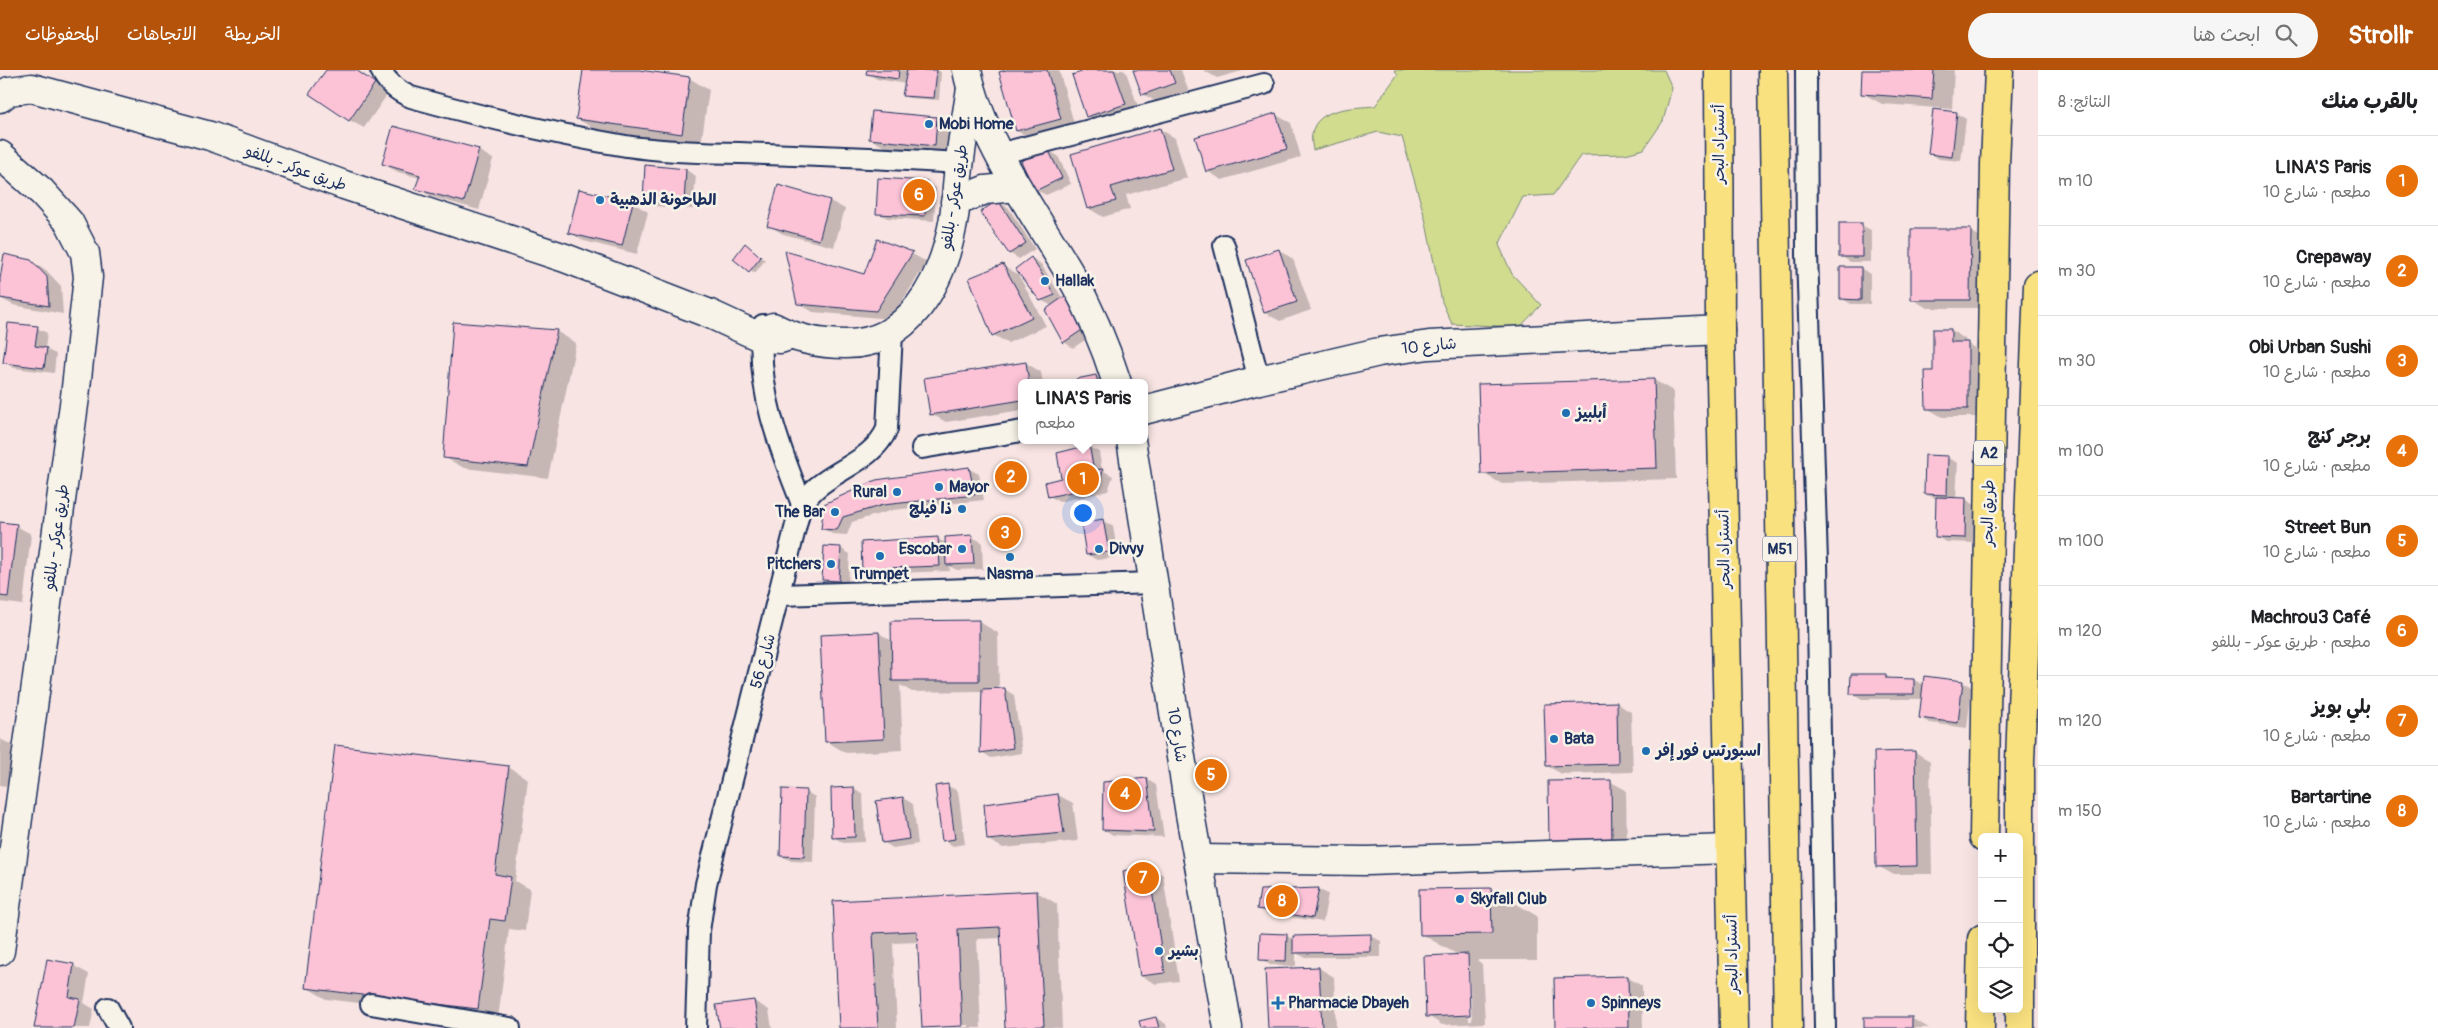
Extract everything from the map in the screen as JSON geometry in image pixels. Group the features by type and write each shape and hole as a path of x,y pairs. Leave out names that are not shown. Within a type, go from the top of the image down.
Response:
{"highway":[{"name":"أتستراد البحر","path":"1719,70 1720,330 1734,1028"},
{"name":"M51","path":"1773,70 1788,1028"},
{"name":"طريق البحر","path":"1984,833 1995,164 1999,70"},
{"path":"2020,1028 2029,762 2038,285"},
{"path":"1980,1028 1981,968"}],"street":[{"path":"381,70 390,83 402,94 411,97 501,122 627,146 696,152 855,157 959,169 980,167 1007,168 1264,84"},
{"path":"1806,70 1807,254 1817,562 1825,1028"},
{"path":"969,80 1007,168 1070,275 1098,330 1116,379"},
{"name":"طريق عوكر - بللفو","path":"0,98 9,91 32,88 210,136 353,188 590,268 701,310 763,330 780,339 789,336 830,344 851,344 871,341 892,333 909,318 925,298 937,276 951,235 969,80"},
{"name":"طريق عوكر - بللفو","path":"0,155 42,192 69,222 85,254 88,277 75,397 0,951"},
{"path":"955,202 985,190 1007,168"},
{"path":"1224,245 1259,380"},
{"path":"763,330 768,401 788,468 802,504 820,485 872,453 882,441 887,429 892,333"},
{"name":"شارع 10","path":"1148,409 1259,380 1380,352 1429,344 1720,330"},
{"path":"922,448 1018,433"},
{"name":"شارع 10","path":"1132,444 1198,859 1228,1028"},
{"name":"شارع 56","path":"696,1028 699,931 706,884 802,504"},
{"path":"780,596 1154,583"},
{"path":"1198,859 1367,861 1730,849"},
{"path":"371,1004 510,1028"},
{"path":"108,1008 119,1028"}],"green space":[{"path":"1394,70 1664,70 1672,88 1663,121 1644,149 1625,154 1581,155 1553,195 1523,197 1499,245 1512,274 1541,305 1520,327 1452,324 1442,302 1425,218 1402,137 1378,132 1313,150 1312,134 1315,125 1321,119 1337,111 1375,106 1398,74"}],"building":[{"path":"326,70 356,70 375,83 349,121 309,94"},
{"path":"583,70 639,70 690,77 682,134 576,119"},
{"path":"867,70 899,70 898,79 866,74"},
{"path":"907,70 937,70 934,98 902,96"},
{"path":"1006,70 1047,70 1061,119 1016,131 999,72"},
{"path":"1088,70 1114,70 1126,104 1086,117 1072,75"},
{"path":"1133,70 1170,70 1175,83 1142,95"},
{"path":"1862,70 1934,70 1932,99 1861,94"},
{"path":"1933,109 1957,112 1952,157 1928,154"},
{"path":"872,111 937,117 935,146 869,139"},
{"path":"1276,113 1287,149 1206,172 1195,137"},
{"path":"393,126 479,149 464,202 415,189 420,175 382,164"},
{"path":"1160,128 1172,169 1111,187 1116,201 1087,209 1071,154"},
{"path":"1048,149 1062,178 1035,191 1021,161"},
{"path":"645,165 686,169 684,204 643,201"},
{"path":"878,178 927,181 925,216 876,214"},
{"path":"778,185 830,200 819,240 767,226"},
{"path":"579,189 633,202 622,246 568,233"},
{"path":"998,200 1026,243 1009,254 980,212"},
{"path":"1839,223 1862,223 1862,257 1839,257"},
{"path":"1911,229 1971,229 1970,300 1911,300"},
{"path":"877,239 913,252 876,311 797,304 785,251 864,274"},
{"path":"745,243 761,257 749,272 733,259"},
{"path":"1279,249 1297,302 1264,313 1246,260"},
{"path":"4,254 31,260 47,277 49,306 0,298 0,279"},
{"path":"1031,257 1055,295 1040,301 1015,269"},
{"path":"1003,264 1032,317 992,336 969,278"},
{"path":"1840,267 1861,267 1861,300 1840,299"},
{"path":"1069,293 1085,328 1063,343 1045,310"},
{"path":"453,322 557,330 528,467 443,458"},
{"path":"8,323 38,326 35,346 47,348 44,368 3,363"},
{"path":"1933,329 1951,329 1951,342 1968,342 1968,409 1926,409 1925,371 1933,371"},
{"path":"1026,362 1028,379 1018,379 1018,401 930,415 924,378"},
{"path":"1096,375 1097,379 1076,379"},
{"path":"1654,379 1657,468 1481,474 1478,384"},
{"path":"1089,445 1094,470 1103,469 1099,486 1048,497 1045,482 1061,478 1057,453"},
{"path":"1925,455 1948,456 1947,495 1924,494"},
{"path":"969,467 975,495 883,505 843,517 837,530 821,529 824,504 876,480"},
{"path":"1936,497 1966,498 1965,538 1935,537"},
{"path":"1103,519 1109,552 1086,555 1081,523"},
{"path":"0,522 17,524 8,597 0,596"},
{"path":"972,535 974,564 946,565 945,537"},
{"path":"938,537 940,566 862,569 861,542"},
{"path":"824,546 841,547 839,581 822,580"},
{"path":"979,620 979,681 892,681 891,621"},
{"path":"879,632 884,739 825,742 820,635"},
{"path":"1851,674 1886,674 1886,678 1914,679 1914,694 1850,694"},
{"path":"1924,676 1963,681 1958,723 1919,718"},
{"path":"1005,688 1013,748 980,753 982,689"},
{"path":"1617,702 1618,764 1546,766 1544,704"},
{"path":"335,745 509,766 495,874 511,877 505,921 490,919 478,1009 305,988"},
{"path":"1915,751 1917,866 1876,867 1874,752"},
{"path":"1147,778 1154,832 1102,830 1103,782"},
{"path":"1611,780 1612,842 1549,843 1548,781"},
{"path":"948,784 955,839 942,841 935,786"},
{"path":"854,787 855,837 832,838 831,788"},
{"path":"782,789 806,790 804,857 780,856"},
{"path":"1058,794 1064,833 987,840 984,804"},
{"path":"903,797 909,839 882,843 876,801"},
{"path":"1148,865 1165,973 1140,976 1123,871"},
{"path":"1319,888 1313,918 1257,909 1260,890"},
{"path":"1491,888 1492,934 1420,935 1419,889"},
{"path":"1037,891 1044,1026 1005,1028 1000,927 958,929 962,1026 922,1028 917,931 873,933 878,1028 839,1028 833,901"},
{"path":"1260,933 1287,934 1286,961 1259,960"},
{"path":"1371,934 1371,952 1293,953 1293,936"},
{"path":"1468,954 1470,1015 1426,1017 1424,956"},
{"path":"47,959 74,964 69,997 80,999 74,1028 34,1028"},
{"path":"1319,967 1322,1028 1268,1028 1265,969"},
{"name":"Spinneys","path":"1628,976 1629,1028 1555,1028 1554,978"},
{"path":"754,1000 759,1028 720,1028 716,1005"},
{"path":"1156,1017 1159,1028 1141,1028 1139,1021"},
{"path":"1864,1017 1912,1017 1912,1028 1864,1028"}],"place":[{"name":"Mobi Home","path":"929,124"},
{"name":"Machrou3 Café","path":"919,195"},
{"name":"الطاحونة الذهبية","path":"600,200"},
{"name":"Hallak","path":"1045,281"},
{"name":"أبلبيز","path":"1566,413"},
{"name":"Crepaway","path":"1011,477"},
{"name":"LINA'S Paris","path":"1083,479"},
{"name":"Mayor","path":"939,487"},
{"name":"Rural","path":"897,492"},
{"name":"ذا فيلج","path":"962,509"},
{"name":"The Bar","path":"835,512"},
{"name":"Obi Urban Sushi","path":"1005,533"},
{"name":"Escobar","path":"962,549"},
{"name":"Divvy","path":"1099,549"},
{"name":"Trumpet","path":"880,556"},
{"name":"Nasma","path":"1010,557"},
{"name":"Pitchers","path":"831,564"},
{"name":"Bata","path":"1554,739"},
{"name":"اسبورتس فور إفر","path":"1646,751"},
{"name":"Street Bun","path":"1211,775"},
{"name":"برجر كنج","path":"1125,794"},
{"name":"بلي بويز","path":"1143,878"},
{"name":"Skyfall Club","path":"1460,899"},
{"name":"Bartartine","path":"1282,901"},
{"name":"بشير","path":"1159,951"},
{"name":"Pharmacie Dbayeh","path":"1278,1003"},
{"name":"Spinneys","path":"1591,1003"}]}
